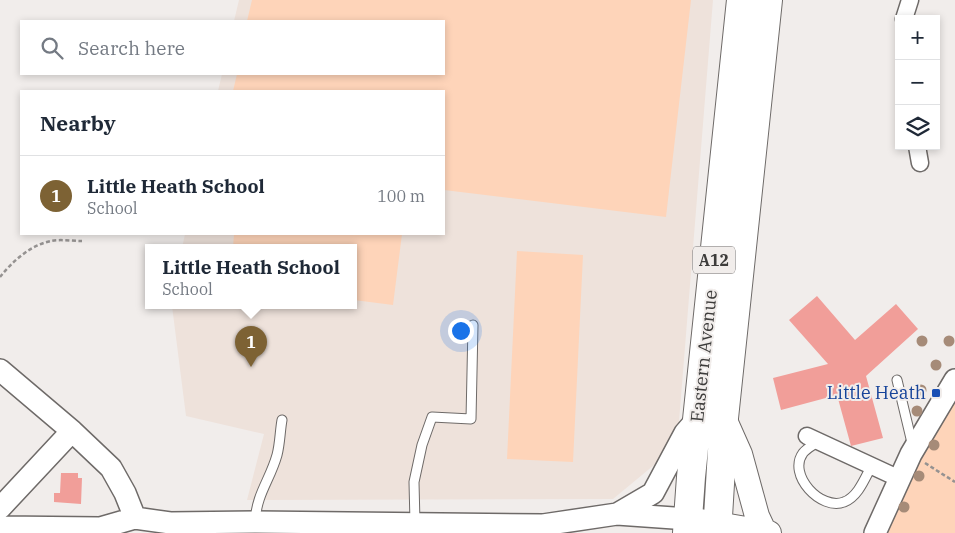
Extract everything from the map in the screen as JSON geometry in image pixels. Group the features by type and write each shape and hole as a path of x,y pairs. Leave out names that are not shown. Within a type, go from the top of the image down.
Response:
{"highway":[{"name":"Eastern Avenue","path":"718,528 711,418 741,0"},
{"name":"Eastern Avenue","path":"687,526 711,418 768,0"}],"main road":[{"path":"687,526 765,532 753,503 740,454 711,418"}],"street":[{"path":"905,15 910,0"},
{"path":"918,150 920,163"},
{"path":"0,370 72,431 111,468 125,493 135,518"},
{"path":"875,533 912,452 955,380"},
{"path":"0,526 100,528 135,518 170,523 255,522 362,528 414,523 544,525 617,514 653,493 685,433 711,418"},
{"path":"0,508 72,431"},
{"path":"812,439 900,479"},
{"path":"617,514 646,524 687,526"}],"lane":[{"path":"414,523 414,482 422,445 432,417 471,419 473,325"},
{"path":"897,380 912,452"},
{"path":"255,522 256,506 262,487 276,456 282,420"},
{"path":"812,439 802,454 800,467 801,476 807,487 816,496 831,502 843,503 851,498 862,485 872,466"}],"path":[{"path":"0,277 12,262 32,249 50,241 82,240"},
{"path":"912,452 955,482"}],"shaded area":[{"path":"239,0 713,0 677,446 613,499 247,500 264,434 186,416 172,309 357,309 357,244 183,244 185,235 445,235 445,90 218,90 222,75 445,75 445,20 234,20"},
{"path":"252,0 691,0 666,217 445,190 445,90 233,90 237,75 445,75 445,20 247,20"},
{"path":"234,235 402,235 393,305 357,300 357,244 233,244"},
{"path":"517,251 583,255 573,462 507,459"},
{"path":"955,393 955,533 884,533 903,490"}],"building":[{"path":"817,296 855,340 896,304 918,329 866,376 883,438 851,446 837,395 781,410 773,378 828,364 789,320"},
{"path":"61,473 78,473 78,478 82,478 81,504 54,502 54,493 60,493"}],"place":[{"name":"Little Heath School","path":"251,367"},
{"name":"Little Heath","path":"936,393"}]}
